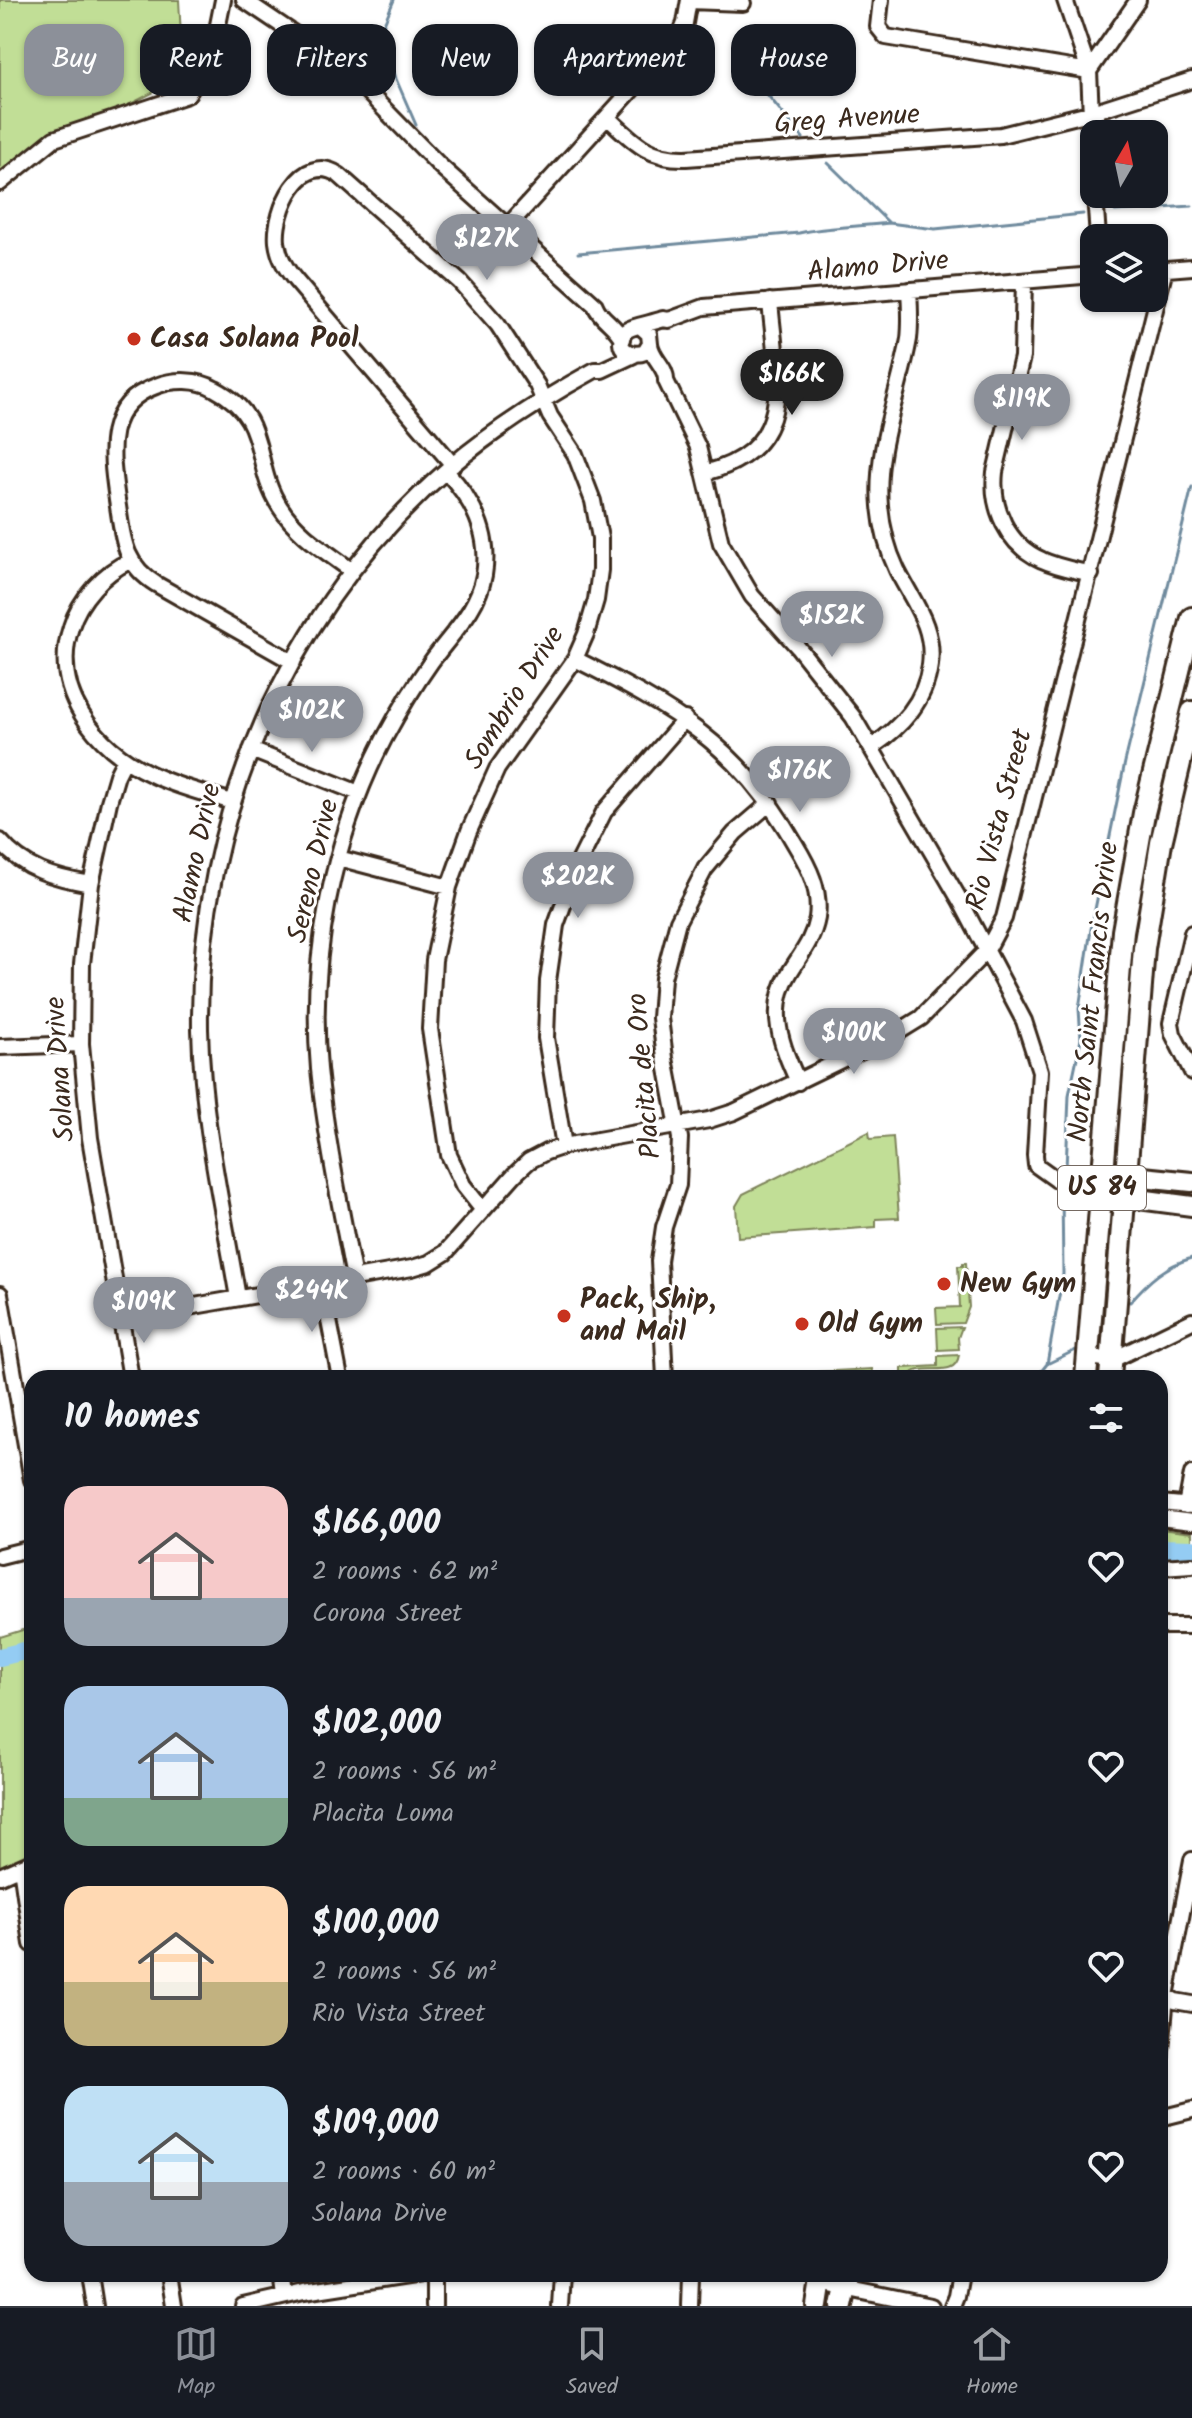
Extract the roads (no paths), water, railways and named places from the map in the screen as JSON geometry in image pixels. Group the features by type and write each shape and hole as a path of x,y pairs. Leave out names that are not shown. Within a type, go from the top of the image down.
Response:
{"highway":[{"name":"North Saint Francis Drive","path":"1087,1370 1096,1183 1128,898 1144,813 1188,650 1192,618"},
{"name":"North Saint Francis Drive","path":"1111,1369 1148,912 1192,712"},
{"path":"817,2306 821,2282"}],"main road":[{"path":"1124,1187 1143,1177 1192,1182"},
{"path":"1096,1183 1124,1187 1192,1206"}],"street":[{"path":"0,183 54,139 187,95 211,60 223,0"},
{"path":"244,0 342,66 419,145 595,305 617,330 626,351 644,349 652,353 667,375 666,381 693,436 721,543 752,596 797,646 853,717 987,950 1024,1021 1037,1056 1040,1082 1036,1165 1057,1180 1096,1183"},
{"path":"507,227 679,38 689,0 743,3"},
{"path":"881,0 878,27 886,37 1089,71"},
{"path":"1065,0 1089,71 1090,120"},
{"path":"1089,71 1138,0"},
{"name":"Greg Avenue","path":"607,117 642,148 677,158 1001,135 1089,113 1192,80"},
{"name":"Sereno Drive","path":"354,1278 326,1121 318,1042 324,922 338,858 359,793 402,708 431,662 472,608 482,587 486,550 482,528 450,468 289,272 279,253 277,231 280,210 291,190 308,173 320,169 333,171 375,207"},
{"name":"Sombrio Drive","path":"375,207 480,302 508,339 580,465 593,501 600,538 596,600 575,659 497,769 469,831 449,887 434,960 430,1029 439,1103 451,1163 482,1209"},
{"path":"1168,269 1192,267"},
{"name":"Alamo Drive","path":"636,327 669,320 704,307 1080,276"},
{"path":"1024,281 1022,357 995,472 997,508 1008,533 1025,550 1041,560 1091,574"},
{"path":"872,747 906,720 920,695 930,667 928,631 888,549 879,492 881,454 909,338 909,290"},
{"path":"705,473 747,456 769,427 777,390 770,301"},
{"path":"595,305 647,331 644,349"},
{"name":"Rio Vista Street","path":"120,1319 429,1263 453,1245 482,1209 529,1161 564,1146 726,1115 895,1034 921,1018 987,950 1004,918 1091,574 1150,312"},
{"name":"Alamo Drive","path":"595,370 602,370 644,349 669,320"},
{"path":"622,341 625,331 636,327"},
{"name":"Alamo Drive","path":"238,1298 207,1117 200,1028 209,900 232,802 251,750 274,697 325,609 392,524 450,468 511,420 595,370 600,362 619,350 622,341"},
{"path":"293,662 156,584 141,574 130,561 123,538 111,453 114,431 130,403 156,386 177,382 207,384 228,396 245,413 257,438 269,485 286,516 302,533 352,571"},
{"path":"130,561 110,573 84,600 72,623 65,651 67,680 79,712 93,730 139,768 165,781 232,802"},
{"path":"575,659 633,688 709,737 770,803 805,861 817,898 817,918 811,939 785,980 778,1009 780,1038 798,1082"},
{"path":"564,1146 546,1038 548,981 556,925 578,864 604,812 685,719"},
{"path":"251,750 359,793"},
{"name":"Solana Drive","path":"125,759 104,819 91,884 82,964 81,1044 90,1138 130,1370"},
{"name":"Placita de Oro","path":"665,1370 659,1261 664,1227 678,1185 680,1138 660,1018 663,978 678,921 705,869 735,833 770,803"},
{"path":"0,841 32,868 56,877 91,884"},
{"path":"338,858 449,887"},
{"path":"1192,933 1171,1019 1173,1034 1192,1072"},
{"path":"0,1047 81,1044"},
{"path":"322,1284 338,1370"},
{"path":"0,1294 24,1434"},
{"path":"1089,1357 1111,1369 1192,1321"},
{"path":"1168,1504 1189,1506 1192,1474"},
{"path":"1168,1519 1192,1522"},
{"path":"0,1556 24,1550"},
{"path":"1168,1566 1192,1565"},
{"path":"1168,1626 1192,1626"},
{"path":"1168,1971 1192,1860"},
{"path":"0,1876 24,1866"},
{"path":"1168,1996 1192,2004"},
{"path":"1168,2116 1192,2110"},
{"path":"91,2282 95,2306"},
{"path":"170,2282 174,2306"},
{"path":"282,2282 284,2296"},
{"path":"243,2306 284,2296 304,2299 369,2282"},
{"path":"434,2282 434,2306"},
{"path":"560,2306 562,2282"},
{"path":"690,2306 691,2282"},
{"path":"952,2306 959,2282"},
{"path":"846,2289 931,2306"}],"waterway":[{"path":"394,0 382,28 396,79 416,125"},
{"path":"768,96 803,138"},
{"path":"828,163 889,223 935,229 1083,214"},
{"path":"1115,211 1192,206"},
{"path":"578,253 889,223"},
{"path":"1066,1169 1069,1095 1081,1039 1079,1009 1091,929 1125,762 1192,487"},
{"path":"1042,1370 1047,1364 1063,1274 1062,1191"},
{"path":"1130,1302 1158,1275 1192,1258"},
{"path":"1049,1363 1078,1349"},
{"path":"1168,1548 1192,1549"},
{"path":"0,1657 24,1651"}],"place":[{"name":"Casa Solana Pool","path":"134,339"},
{"name":"New Gym","path":"944,1284"},
{"name":"Pack, Ship, and Mail","path":"564,1316"},
{"name":"Old Gym","path":"802,1324"}]}
